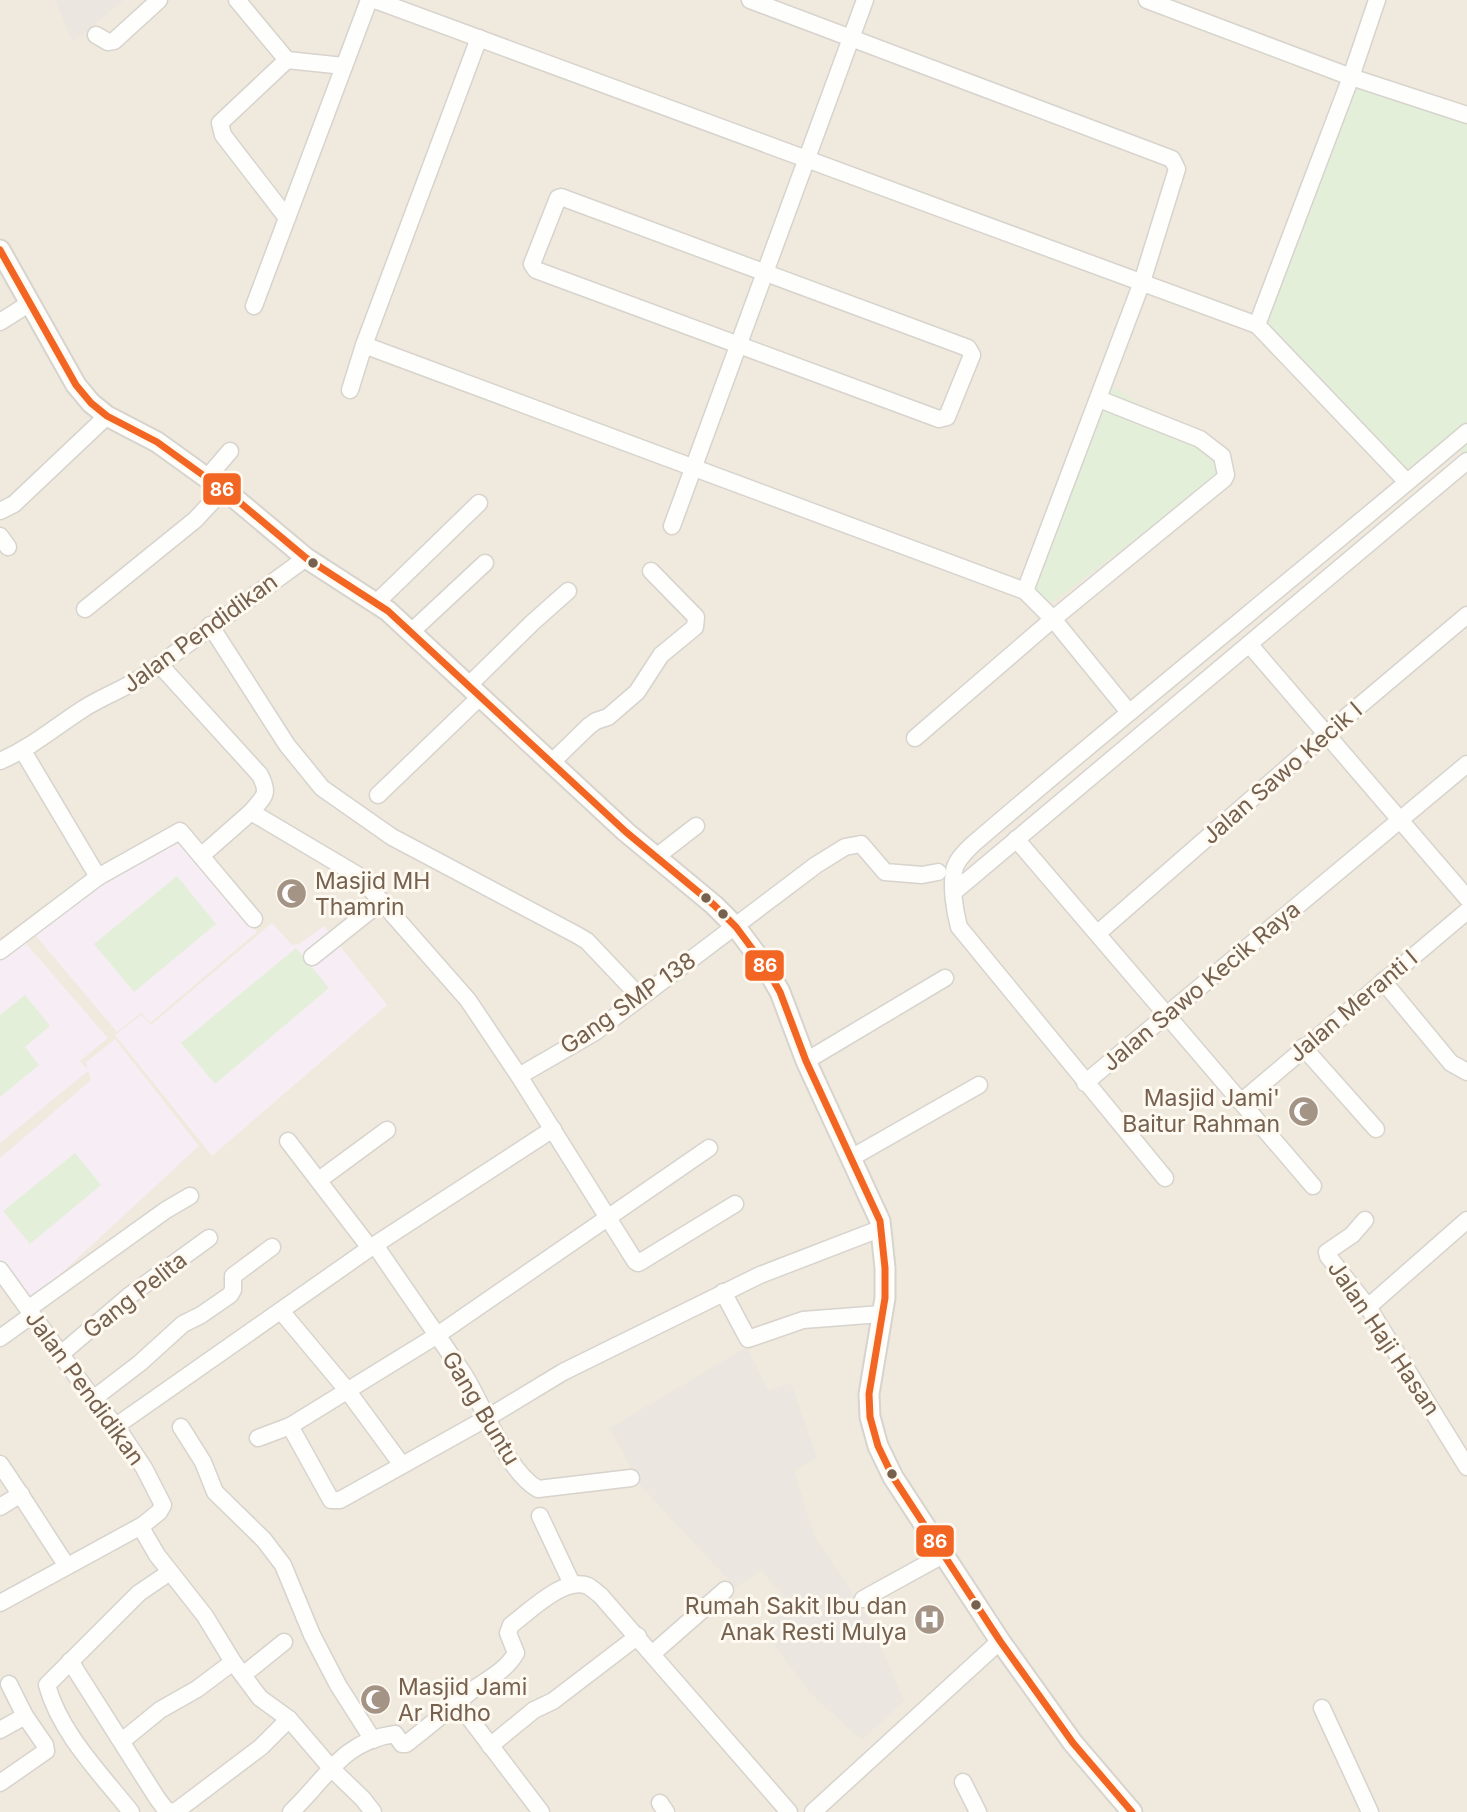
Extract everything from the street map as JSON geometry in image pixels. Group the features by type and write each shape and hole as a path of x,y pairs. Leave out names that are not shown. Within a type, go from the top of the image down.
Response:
{"street":[{"path":"96,36 108,42 114,41 159,0"},
{"path":"237,0 288,60 344,65"},
{"path":"254,306 369,0"},
{"path":"375,0 1257,325 1407,482"},
{"path":"750,0 1172,159 1177,169 1142,282 1025,591"},
{"path":"672,526 865,0"},
{"path":"1147,0 1351,76 1467,115"},
{"path":"1257,325 1377,0"},
{"path":"350,390 364,345 479,38"},
{"path":"287,218 223,135 220,122 288,60"},
{"path":"561,197 764,274 968,348 972,355 947,417 943,420 739,345 536,270 532,264 558,198 561,197"},
{"path":"0,250 76,386 91,402 107,416 156,442 306,558 377,602 551,763 656,857 715,905 736,927 773,978 806,1061 882,1228 885,1298 869,1394 870,1417 893,1477 1000,1641 1073,1743 1132,1812"},
{"path":"0,322 30,303"},
{"path":"364,345 1025,591 1053,619 1128,711"},
{"path":"915,738 1053,619 1224,479 1226,475 1222,456 1200,439 1099,398"},
{"path":"0,511 14,504 107,416"},
{"name":"Jalan Sawo Kecik Raya","path":"1467,432 1174,676 1128,711 962,854 954,870 959,928 1084,1083 1467,764"},
{"path":"85,609 195,520 230,451"},
{"path":"955,891 1467,461"},
{"path":"377,602 479,503"},
{"name":"Jalan Pendidikan","path":"0,761 23,751 83,709 122,690 160,665 211,625 306,558"},
{"path":"1313,561 1327,578"},
{"path":"411,632 485,563"},
{"path":"551,763 589,726 608,717 637,692 661,655 695,626 696,617 651,571"},
{"path":"378,794 568,591"},
{"name":"Jalan Sawo Kecik I","path":"1098,933 1467,615"},
{"path":"211,625 286,745 322,788 392,837 577,935 640,997"},
{"path":"1249,644 1467,898"},
{"path":"160,665 260,775 266,788 266,795 251,812 201,856"},
{"path":"1174,676 1189,694"},
{"path":"23,751 98,877"},
{"path":"251,812 359,876 468,1000 635,1261 638,1263 735,1204"},
{"path":"656,857 696,826"},
{"path":"0,951 98,877 177,832 182,833 254,919"},
{"path":"1016,839 1313,1186"},
{"name":"Gang SMP 138","path":"519,1076 595,1032 839,850 856,844 864,846 881,870 886,872 922,875 938,872"},
{"path":"312,957 382,901"},
{"name":"Jalan Meranti I","path":"1241,1102 1467,911"},
{"path":"806,1061 946,978"},
{"path":"1383,981 1451,1063 1467,1072"},
{"path":"1303,1047 1376,1129"},
{"path":"1084,1083 1165,1178"},
{"path":"851,1158 979,1085"},
{"path":"116,1426 373,1247 553,1129"},
{"path":"319,1180 387,1130"},
{"name":"Gang Buntu","path":"288,1142 373,1247 465,1376 514,1465 538,1489 631,1478"},
{"path":"258,1438 290,1426 436,1336 709,1148"},
{"path":"0,1338 30,1312 166,1210 190,1196"},
{"name":"Jalan Haji Hasan","path":"1365,1220 1352,1235 1327,1252 1328,1256 1368,1307 1467,1466"},
{"path":"1368,1307 1467,1220"},
{"path":"290,1426 331,1500 340,1500 563,1372 723,1292 882,1228"},
{"name":"Gang Pelita","path":"61,1354 129,1296 209,1238"},
{"path":"93,1399 140,1363 183,1324 230,1295 233,1290 233,1276 272,1247"},
{"name":"Jalan Pendidikan","path":"0,1270 144,1468 163,1504 162,1509 143,1525"},
{"path":"723,1292 748,1339 803,1320 881,1314"},
{"path":"281,1311 347,1390 402,1465"},
{"path":"181,1427 203,1462 215,1492 264,1540 283,1565 312,1635 338,1685 373,1740"},
{"path":"0,1464 67,1566"},
{"path":"0,1507 21,1494"},
{"path":"540,1516 572,1584"},
{"path":"0,1603 143,1525 143,1531 157,1555 205,1616 233,1662 260,1698 289,1720 373,1812"},
{"path":"863,1599 943,1555"},
{"path":"131,1812 87,1756 56,1709 47,1685 139,1593 170,1572"},
{"path":"291,1812 331,1768 358,1744 395,1734 402,1744 406,1745 511,1662 516,1653 508,1633 511,1625 557,1591 572,1584 588,1586 601,1596 789,1812"},
{"path":"652,1654 725,1590"},
{"path":"490,1746 534,1710 554,1701 638,1636"},
{"path":"813,1812 1000,1641"},
{"path":"243,1675 285,1642"},
{"path":"69,1661 166,1810 174,1812 261,1747 289,1720"},
{"path":"122,1741 160,1710 197,1689 233,1662"},
{"path":"0,1783 46,1751 9,1684"},
{"path":"458,1703 541,1812"},
{"path":"1322,1708 1370,1812"},
{"path":"0,1730 25,1716"},
{"path":"964,1782 978,1812"}],"shaded area":[{"path":"0,0 54,0 73,43 124,0 1467,0 1467,1812 0,1812"},
{"path":"54,0 124,0 73,43"},
{"path":"177,834 205,862 257,932 150,1023 141,1013 117,1032 30,929"},
{"path":"272,923 292,945 299,944 324,926 387,1005 212,1156 115,1035 141,1015 151,1025"},
{"path":"23,940 108,1038 80,1061 87,1069 86,1062 115,1039 199,1146 26,1306 0,1263 0,1158 91,1080 88,1071 0,1143 0,959"},
{"path":"747,1347 768,1390 791,1383 817,1458 794,1471 814,1535 871,1624 904,1701 862,1740 812,1695 761,1627 794,1608 761,1570 736,1588 639,1484 610,1428"}],"green space":[{"path":"1351,77 1467,115 1467,460 1453,444 1407,482 1257,325"},
{"path":"1110,385 1200,442 1223,472 1053,602 1031,605 1030,585"},
{"path":"177,876 216,924 134,992 94,944"},
{"path":"296,948 329,988 215,1084 181,1043"},
{"path":"25,995 50,1026 25,1047 39,1065 0,1097 0,1015"},
{"path":"75,1153 101,1185 30,1244 3,1211"}],"transit line":[{"name":"86","path":"0,250 76,385 91,403 107,416 157,442 232,496 306,558 388,611 626,832 714,905 736,927 765,966 780,992 806,1061 880,1221 885,1298 869,1394 870,1417 878,1446 893,1477 1000,1641 1073,1743 1132,1812"}],"place":[{"name":"Masjid MH Thamrin","path":"292,894"},
{"name":"Masjid Jami' Baitur Rahman","path":"1303,1111"},
{"name":"Rumah Sakit Ibu dan Anak Resti Mulya","path":"930,1619"},
{"name":"Masjid Jami Ar Ridho","path":"375,1700"}]}
